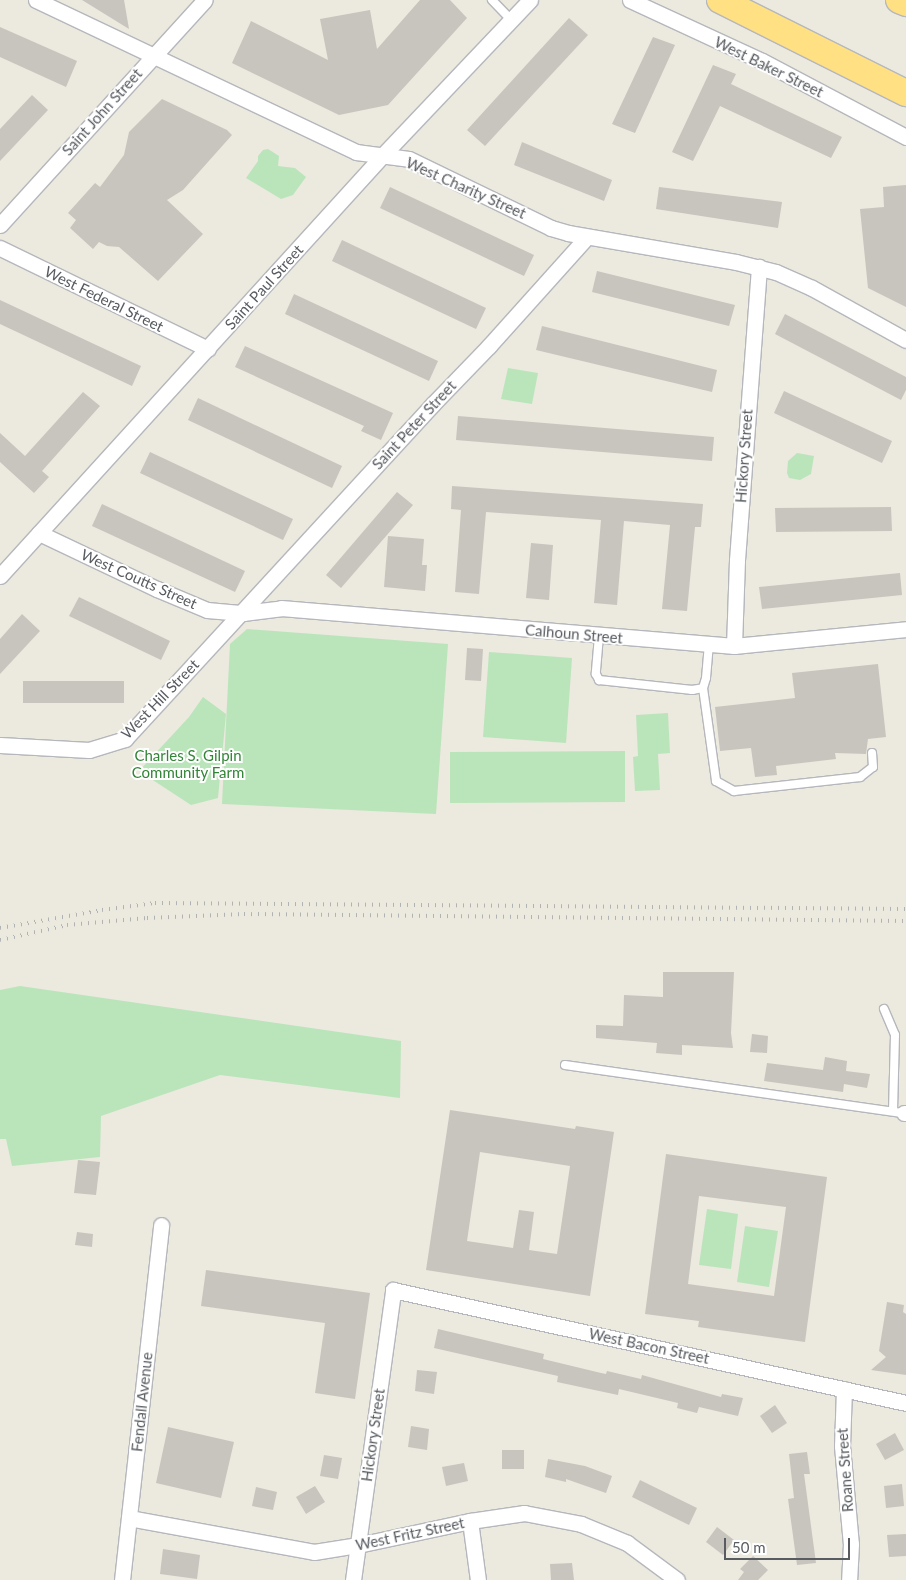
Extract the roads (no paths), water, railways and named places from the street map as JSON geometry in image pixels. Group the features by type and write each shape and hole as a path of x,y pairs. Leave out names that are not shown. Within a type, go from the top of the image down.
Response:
{"highway":[{"path":"720,0 906,93"},
{"path":"899,0 906,3"}],"street":[{"name":"West Charity Street","path":"36,0 356,152 409,160 551,228 586,238 759,267 804,284 906,340"},
{"name":"Saint John Street","path":"0,225 205,0"},
{"name":"Saint Paul Street","path":"0,576 382,156 530,0"},
{"name":"West Baker Street","path":"630,0 762,62 906,137"},
{"name":"Saint Peter Street","path":"243,613 586,238"},
{"name":"West Federal Street","path":"0,248 208,349"},
{"name":"Hickory Street","path":"734,646 738,551 759,267"},
{"name":"West Coutts Street","path":"39,533 207,610 243,613"},
{"name":"Calhoun Street","path":"243,613 281,608 734,646 906,629"},
{"name":"West Hill Street","path":"0,745 90,750 125,739 243,613"},
{"name":"Fendall Avenue","path":"122,1580 162,1225"},
{"name":"Hickory Street","path":"354,1580 393,1290"},
{"name":"West Bacon Street","path":"393,1290 906,1403"},
{"name":"Roane Street","path":"844,1389 842,1446 851,1544 849,1580"},
{"name":"West Fritz Street","path":"129,1518 314,1552 358,1545 470,1521 524,1513 581,1524 627,1543 672,1578"},
{"path":"470,1521 478,1580"}],"lane":[{"path":"492,0 511,20"},
{"path":"599,636 596,674 600,680 692,690 703,688"},
{"path":"709,645 706,678 703,688 716,781 734,791 860,777 873,767 872,753"},
{"path":"565,1065 901,1112 895,1035 884,1009"}],"railway":[{"path":"0,928 102,910 155,903 906,909"},
{"path":"0,940 67,925 147,918 244,914 906,921"}],"park label":[{"name":"Charles S. Gilpin Community Farm","path":"188,764"}]}
